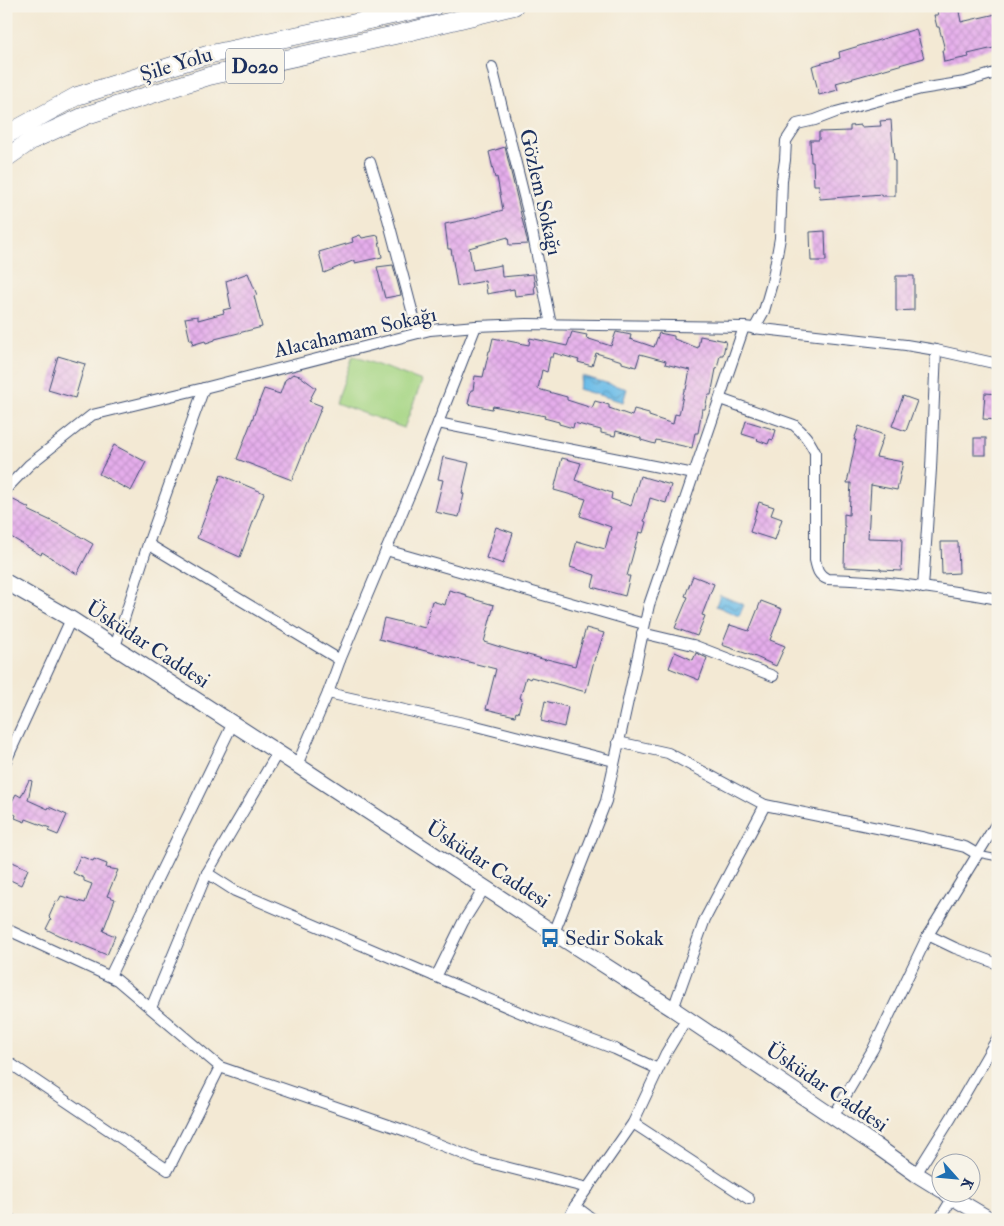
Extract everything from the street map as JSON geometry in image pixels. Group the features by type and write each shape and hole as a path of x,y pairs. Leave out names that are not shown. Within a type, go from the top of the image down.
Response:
{"highway":[{"name":"Şile Yolu","path":"6,136 77,96 207,55 434,6"},
{"name":"Şile Yolu","path":"6,158 32,140 87,115 209,76 395,35 514,6"}],"main road":[{"name":"Üsküdar Caddesi","path":"6,582 71,619 115,647 687,1018 932,1184"},
{"name":"Üsküdar Caddesi","path":"964,1204 991,1220"}],"street":[{"name":"Gözlem Sokağı","path":"492,67 528,216 551,325"},
{"path":"554,933 606,801 649,605 720,399 750,328 764,311 772,283 780,238 782,180 786,141 796,124 922,89 965,82 998,72"},
{"path":"370,162 388,219 418,333"},
{"name":"Alacahamam Sokağı","path":"6,489 29,465 92,415 430,330 526,324 750,328 898,344 936,350 998,364"},
{"path":"297,765 328,693 476,326"},
{"path":"923,588 936,350"},
{"path":"115,647 148,544 204,388"},
{"path":"720,399 794,425 809,439 815,452 815,560 818,573 826,579 854,579 998,599"},
{"path":"438,422 694,474"},
{"path":"148,544 340,660"},
{"path":"386,550 643,628 773,676"},
{"path":"6,761 71,619"},
{"path":"328,693 468,724 614,761"},
{"path":"110,976 233,723"},
{"path":"618,742 668,753 765,805 965,847 977,854"},
{"path":"150,1008 208,873 278,752"},
{"path":"673,1009 705,918 765,805"},
{"path":"833,1117 874,1049 928,935 998,821"},
{"path":"208,873 235,891 658,1069"},
{"path":"434,976 439,971 463,922 485,887"},
{"path":"6,929 117,980 220,1067 406,1131 478,1160 588,1188"},
{"path":"928,935 955,948 998,964"},
{"path":"568,1220 575,1206 633,1123 666,1053 687,1018"},
{"path":"916,1174 998,1037"},
{"path":"6,1063 11,1064 168,1170 220,1067"},
{"path":"633,1123 749,1199"},
{"path":"938,1220 944,1204"},
{"path":"575,1206 594,1220"},
{"path":"6,1216 11,1220"}],"lane":[{"path":"977,854 998,858"}],"green space":[{"path":"353,356 422,381 404,428 336,403"}],"water":[{"path":"582,376 627,389 623,402 578,389"},
{"path":"720,595 744,605 739,616 716,606"}],"building":[{"path":"936,6 958,6 961,22 996,14 998,21 998,47 968,54 969,57 944,62 942,50 945,50 934,15 938,15"},
{"path":"916,29 924,58 836,83 838,90 819,95 812,66 840,58 839,52"},
{"path":"891,120 895,161 895,196 882,196 882,194 820,199 819,185 814,185 810,140 819,140 819,132 850,131 850,126 881,126 880,121"},
{"path":"505,147 528,244 509,245 508,237 469,248 473,270 501,265 502,277 533,274 535,294 515,296 514,289 487,294 485,281 457,286 451,249 448,249 445,224 503,210 497,177 495,178 489,152"},
{"path":"825,231 826,261 811,261 810,232"},
{"path":"360,235 362,238 378,235 382,257 355,263 355,260 324,273 319,252 353,242 352,238"},
{"path":"393,265 401,295 385,298 377,267"},
{"path":"248,273 257,295 254,296 262,327 206,343 205,341 192,345 193,340 190,340 185,318 198,316 198,320 224,313 223,310 231,308 226,281"},
{"path":"896,276 914,276 914,310 896,311"},
{"path":"572,332 587,335 586,338 611,346 616,332 631,335 630,339 654,347 659,333 674,336 674,339 698,348 700,336 726,341 723,355 720,355 716,369 711,395 708,395 705,409 702,409 698,433 695,433 692,448 656,440 655,444 616,431 615,436 574,423 573,428 544,418 545,416 493,406 492,409 468,404 475,376 483,377 493,338 529,345 530,338 567,346","holes":["554,353 579,360 578,362 592,366 596,353 636,367 640,354 666,361 665,364 690,370 679,415 675,414 673,424 649,416 649,413 634,409 632,416 609,408 609,405 595,401 592,408 567,400 567,397 538,389 542,370 547,372 550,357 553,357"]},
{"path":"58,356 85,364 75,398 48,390"},
{"path":"293,374 300,376 316,388 309,401 322,406 292,480 237,459 264,389 280,394 285,380"},
{"path":"985,393 998,394 998,420 983,419"},
{"path":"903,396 917,401 906,431 892,426"},
{"path":"746,421 776,430 773,440 770,439 768,444 742,434"},
{"path":"859,426 884,435 876,457 903,462 897,490 871,485 868,538 902,539 901,571 844,567 844,514 849,515 851,483 847,483 856,440 854,440"},
{"path":"974,438 986,438 986,455 974,455"},
{"path":"114,445 146,462 131,491 99,474"},
{"path":"443,457 469,463 459,517 435,512 443,480 438,479"},
{"path":"562,458 581,463 575,480 612,493 611,499 631,506 640,476 671,485 666,503 650,498 643,533 639,532 627,576 630,576 625,596 592,587 595,575 570,567 577,541 605,549 611,527 580,516 586,499 554,490"},
{"path":"221,475 264,493 240,557 197,538"},
{"path":"6,496 29,508 28,510 62,526 93,544 77,574 42,552 41,555 6,534"},
{"path":"759,502 774,507 771,515 782,519 775,540 750,532"},
{"path":"496,527 513,533 503,564 486,558"},
{"path":"941,542 958,542 959,573 942,574"},
{"path":"693,576 714,584 702,615 705,616 697,636 675,628 688,597 685,596"},
{"path":"449,590 494,605 484,642 546,660 575,666 586,628 604,633 595,657 586,692 526,677 520,698 522,699 518,713 516,712 515,716 486,709 496,669 379,639 384,618 425,628 432,601 445,605"},
{"path":"761,601 782,609 770,640 785,646 776,666 722,645 730,625 749,631"},
{"path":"675,652 693,660 696,653 707,658 699,680 669,668"},
{"path":"545,701 568,707 564,727 541,721"},
{"path":"29,780 32,781 28,800 67,815 58,835 48,831 50,828 26,819 25,822 15,818 16,815 7,811 16,794 21,797"},
{"path":"80,856 107,864 106,868 118,870 107,896 115,899 103,931 115,936 107,955 46,929 56,901 58,902 61,896 85,903 92,884 73,873"},
{"path":"6,859 28,869 21,885 6,878"}],"place":[{"name":"Sedir Sokak","path":"550,938"}]}
